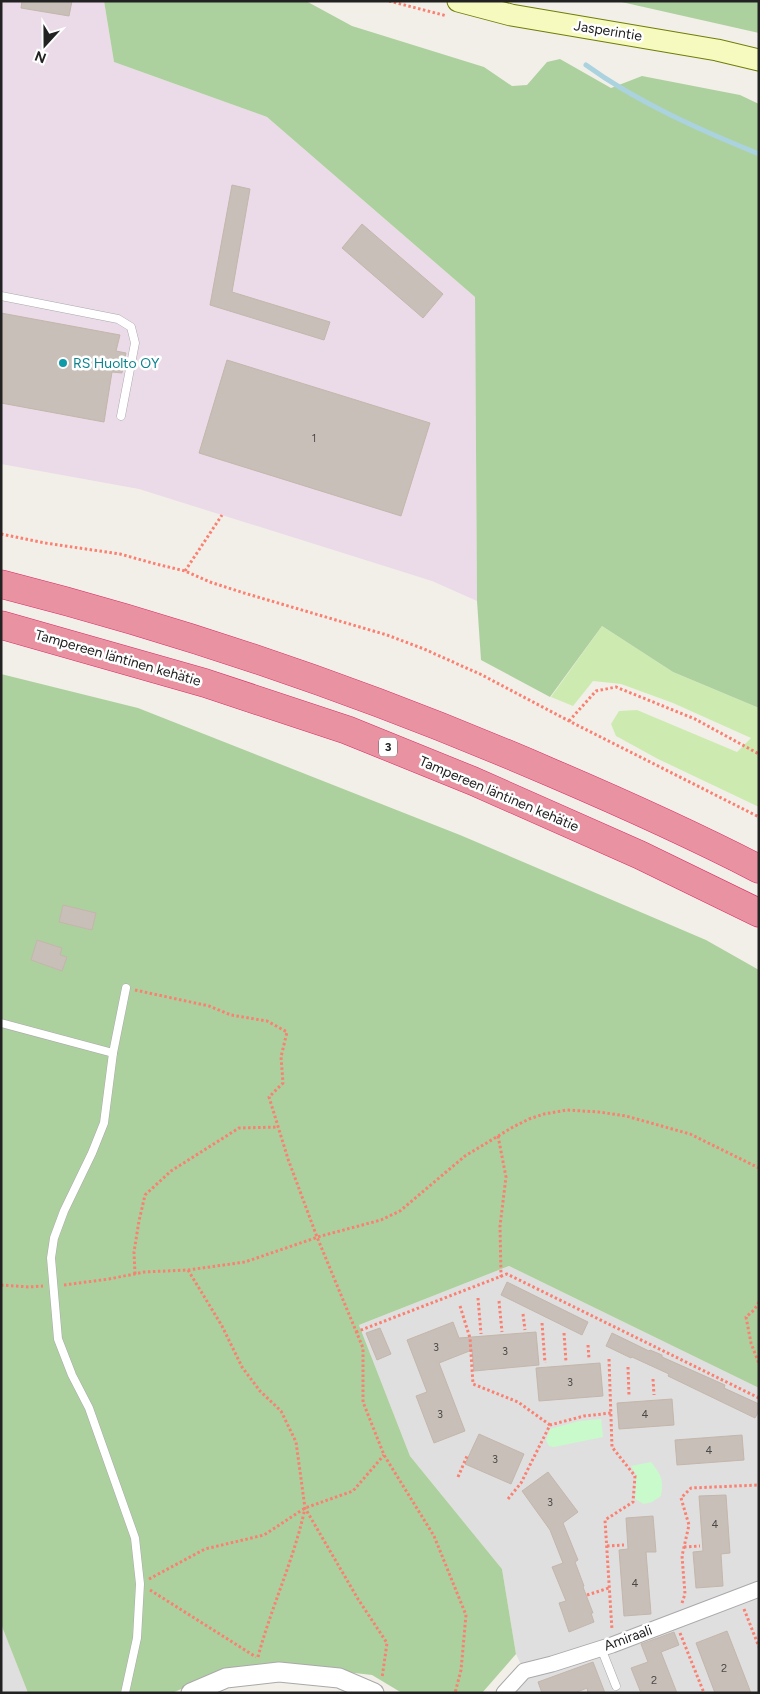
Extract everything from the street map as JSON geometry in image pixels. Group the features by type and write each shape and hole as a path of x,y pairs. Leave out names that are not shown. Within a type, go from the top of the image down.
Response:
{"highway":[{"path":"1,584 79,604 226,649 365,698 488,745 636,809 759,869"},
{"name":"Tampereen läntinen kehätie","path":"1,624 205,683 347,730 473,781 640,855 759,913"}],"main road":[{"name":"Jasperintie","path":"458,1 511,16 707,48 759,60"}],"street":[{"name":"Amiraali","path":"504,1693 524,1671 607,1647 759,1589"},
{"path":"191,1693 226,1678 279,1672 339,1678 377,1689"}],"lane":[{"path":"1,296 118,319 131,327 135,343 122,416"},
{"path":"125,1693 137,1638 140,1584 136,1538 89,1408 72,1374 58,1339 51,1258 54,1238 64,1211 104,1123 113,1053 126,988"},
{"path":"1,1023 113,1053"},
{"path":"607,1647 616,1686"}],"path":[{"path":"185,571 222,515"},
{"path":"1,534 120,554 185,571 236,590 387,635 424,648 759,817"},
{"path":"569,721 596,691 616,687 695,720 759,754"},
{"path":"126,988 209,1006 231,1015 267,1021 287,1032 281,1057 283,1083 269,1097 317,1237 363,1348 363,1402 384,1455 434,1536 466,1615 460,1670 455,1693"},
{"path":"1,1284 29,1287 54,1285 109,1279 144,1272 188,1270 245,1262 317,1237 381,1220 400,1211 465,1156 498,1136 529,1118 567,1110 626,1116 690,1134 759,1168"},
{"path":"135,1274 134,1252 145,1195 172,1171 239,1128 278,1127"},
{"path":"498,1136 506,1177 500,1226 501,1276"},
{"path":"188,1270 222,1326 242,1367 260,1391 281,1412 296,1442 305,1508 358,1599 387,1643 377,1689"},
{"path":"356,1332 507,1274 759,1398"},
{"path":"478,1298 481,1334"},
{"path":"499,1301 502,1332"},
{"path":"759,1302 746,1318 751,1343 759,1364"},
{"path":"460,1306 470,1338 473,1384 518,1402 550,1425"},
{"path":"523,1314 524,1330"},
{"path":"542,1323 545,1363"},
{"path":"564,1333 566,1362"},
{"path":"588,1345 589,1359"},
{"path":"607,1647 609,1588 605,1520 633,1502 635,1476 612,1447 609,1359"},
{"path":"628,1367 629,1396"},
{"path":"654,1380 654,1395"},
{"path":"508,1499 521,1483 550,1425 584,1416 611,1413"},
{"path":"279,1672 140,1584 205,1549 264,1535 305,1508 353,1491 384,1455"},
{"path":"458,1477 467,1456"},
{"path":"704,1693 676,1621 685,1594 682,1556 689,1525 681,1498 692,1488 759,1485"},
{"path":"258,1658 266,1626 295,1545 305,1508"},
{"path":"607,1546 624,1545"},
{"path":"684,1547 700,1546"},
{"path":"587,1595 609,1588"},
{"path":"740,1596 759,1647"}],"shaded area":[{"path":"1,1 104,1 114,62 267,117 475,297 477,601 432,581 139,489 1,464"},
{"path":"509,1266 759,1388 759,1693 504,1693 524,1671 516,1654 502,1569 410,1456 359,1325"},
{"path":"1,1624 28,1693 1,1693"}],"green space":[{"path":"104,1 306,1 352,26 484,67 512,86 527,85 547,62 560,59 611,88 642,76 740,95 759,104 759,708 673,672 602,626 550,697 481,660 477,601 475,297 267,117 114,62"},
{"path":"617,1 759,1 759,33"},
{"path":"602,626 673,672 759,708 759,807 658,759 616,736 611,724 619,711 637,710 737,752 751,738 673,703 621,684 593,681 573,706 551,697"},
{"path":"1,674 138,708 460,835 706,940 759,970 759,1388 509,1266 359,1325 410,1456 502,1569 516,1654 482,1693 402,1693 372,1675 276,1664 221,1672 172,1693 28,1693 1,1624"},
{"path":"601,1419 603,1437 554,1447 549,1446 546,1440 550,1429 579,1421"},
{"path":"651,1462 661,1478 661,1496 652,1502 644,1504 635,1499 636,1475 631,1466"}],"building":[{"path":"22,1 72,1 69,16 21,8"},
{"path":"232,185 250,189 232,292 330,322 324,340 210,305"},
{"path":"362,224 443,294 423,318 342,248"},
{"name":"RS Huolto OY","path":"1,313 120,335 116,351 126,353 122,373 112,372 104,422 1,403"},
{"path":"227,360 430,423 401,516 199,453"},
{"path":"63,905 96,913 92,930 59,922"},
{"path":"37,940 62,948 60,955 67,957 62,971 31,960"},
{"path":"507,1282 588,1322 582,1335 501,1295"},
{"path":"453,1322 459,1338 536,1332 539,1365 474,1371 472,1350 439,1363 465,1431 434,1443 416,1396 427,1392 407,1340"},
{"path":"380,1328 391,1354 377,1360 366,1333"},
{"path":"612,1333 725,1385 724,1388 759,1404 759,1411 755,1418 668,1376 669,1374 606,1346"},
{"path":"600,1363 603,1396 539,1401 536,1368"},
{"path":"672,1399 674,1425 619,1429 617,1403"},
{"path":"479,1434 524,1454 511,1484 465,1464"},
{"path":"742,1435 744,1460 677,1465 675,1440"},
{"path":"548,1472 578,1512 563,1523 578,1560 575,1562 593,1613 591,1613 594,1622 569,1632 559,1603 566,1601 552,1567 563,1563 550,1530 522,1491"},
{"path":"726,1495 730,1553 721,1554 723,1586 696,1588 693,1552 703,1551 699,1496"},
{"path":"653,1516 656,1552 646,1552 651,1614 624,1616 619,1550 628,1549 626,1518"},
{"path":"727,1631 751,1693 715,1693 696,1643"},
{"path":"674,1632 679,1645 661,1652 677,1693 641,1693 631,1668 648,1662 641,1644"},
{"path":"593,1662 605,1693 588,1693 587,1688 575,1693 542,1693 538,1682"}],"waterway":[{"path":"586,65 648,103 714,135 759,154"}],"place":[{"name":"RS Huolto OY","path":"63,363"}]}
